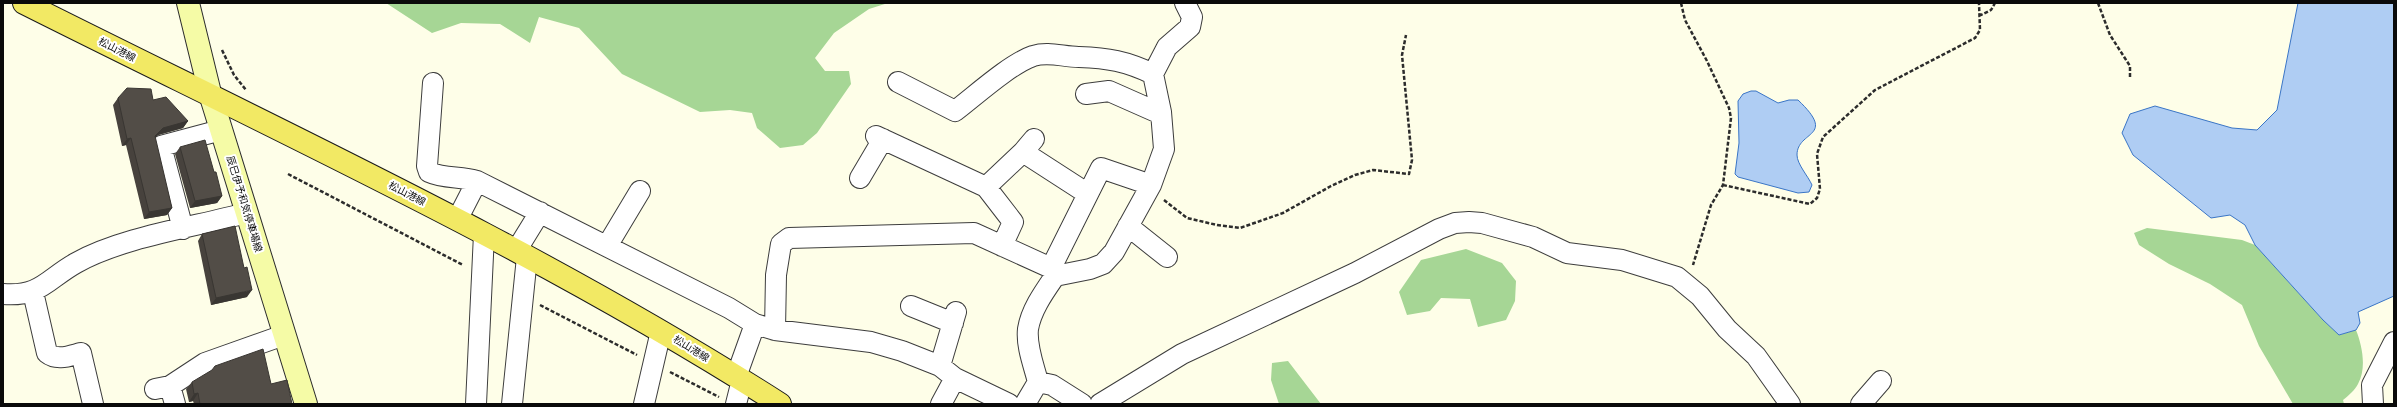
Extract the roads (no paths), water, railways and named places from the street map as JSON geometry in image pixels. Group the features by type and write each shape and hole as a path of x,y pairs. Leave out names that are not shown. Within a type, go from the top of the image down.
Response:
{"main road":[{"name":"松山港線","path":"24,3 210,97 398,188 522,254 660,331 780,404"},
{"name":"辰巳伊予和気停車場線","path":"188,3 210,97 306,404"}],"street":[{"path":"775,330 776,275 781,244 789,238 974,233 1053,272 1090,269 1103,264 1114,252 1152,185 1164,149 1161,114 1153,74 1167,47 1190,27 1192,17 1185,3"},
{"path":"898,82 955,111 1019,63 1034,56 1063,54 1077,57 1109,58 1133,65 1153,74"},
{"path":"433,83 427,166 429,172 440,177 463,177 477,181 729,308 755,324 775,330 871,342 948,372 1009,404"},
{"path":"1086,94 1109,91 1161,114"},
{"path":"183,229 161,146 221,130"},
{"path":"860,178 879,137 986,187 1014,222 1002,246"},
{"path":"986,187 1028,146 1088,194"},
{"path":"1026,404 1038,382 1030,349 1028,330 1041,296 1101,168 1152,185"},
{"path":"456,220 477,181"},
{"path":"607,246 640,191"},
{"path":"512,404 522,254 540,212"},
{"path":"3,294 33,292 76,263 96,253 124,244 246,213"},
{"path":"1100,404 1182,354 1355,272 1439,229 1455,223 1482,223 1533,237 1567,253 1622,260 1664,272 1687,285 1727,329 1756,356 1790,404"},
{"path":"1128,226 1167,257"},
{"path":"476,404 484,234"},
{"path":"33,292 47,353 51,357 59,358 81,353 93,404"},
{"path":"911,306 955,317 948,372 941,404"},
{"path":"736,404 739,379 755,324"},
{"path":"644,404 660,331"},
{"path":"167,393 205,363 284,335"},
{"path":"2373,404 2372,385 2394,342"},
{"path":"1861,404 1881,381"},
{"path":"1038,382 1052,385 1082,404"}],"water":[{"path":"2298,3 2394,3 2394,296 2358,312 2360,323 2356,330 2339,335 2323,320 2255,245 2245,225 2230,215 2211,218 2133,155 2122,133 2130,114 2155,106 2232,128 2257,130 2277,110"},
{"path":"1756,91 1778,103 1789,100 1798,100 1815,121 1815,128 1799,147 1797,155 1797,159 1812,185 1809,192 1798,193 1738,177 1735,174 1739,143 1738,101 1743,94"}]}
